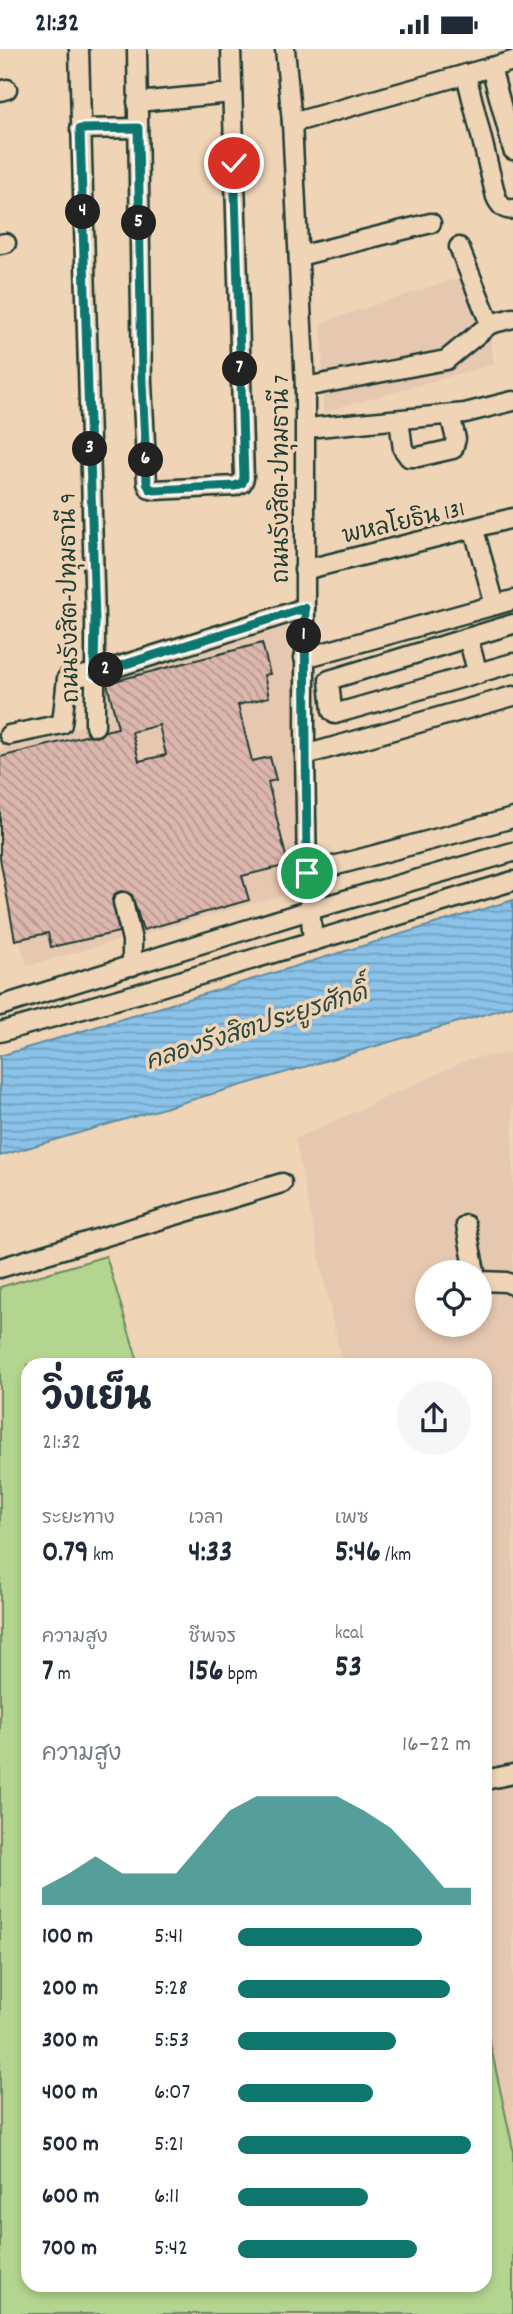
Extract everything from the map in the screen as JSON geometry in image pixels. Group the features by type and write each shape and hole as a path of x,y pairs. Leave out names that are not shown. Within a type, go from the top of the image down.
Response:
{"street":[{"path":"137,49 142,382 147,483 150,489 155,490 235,486 242,483 244,478 231,49"},
{"name":"ถนนรังสิต-ปทุมธานี 7","path":"285,49 292,123 307,428 304,570 305,755 307,873 313,941"},
{"name":"ถนนรังสิต-ปทุมธานี 9","path":"84,50 80,129 95,606 95,726"},
{"path":"292,123 513,61"},
{"path":"491,67 513,151"},
{"path":"466,74 496,197 500,205 513,209"},
{"path":"137,102 232,93"},
{"path":"80,129 138,128"},
{"path":"299,256 431,223"},
{"path":"459,247 490,324"},
{"path":"305,387 446,361 490,324 513,318"},
{"path":"307,428 450,415 479,411 513,401"},
{"path":"399,420 403,449 409,457 418,457 453,449 456,439 450,415"},
{"name":"พหลโยธิน 131","path":"304,570 474,530 513,518"},
{"path":"474,530 495,605"},
{"path":"304,659 513,600"},
{"path":"9,735 62,724 67,678 94,674 305,608"},
{"path":"513,624 329,680 332,711 335,714 513,663"},
{"path":"468,638 478,674"},
{"path":"305,755 513,696"},
{"path":"307,873 513,818"},
{"path":"0,1006 310,910 513,852"},
{"path":"0,1032 513,881"},
{"path":"123,902 132,940 132,966"},
{"path":"0,1268 282,1183"},
{"path":"466,1225 473,1260"},
{"path":"492,1281 513,1285"},
{"path":"492,1778 513,1774"}],"shaded area":[{"path":"480,271 494,364 323,412 322,322"},
{"path":"291,623 298,891 27,966 0,871 0,749 109,718 97,676"},
{"path":"513,1052 513,2149 492,2052 492,1358 341,1358 295,1139 470,1059"}],"green space":[{"path":"106,1256 137,1358 21,1358 21,2292 492,2292 492,2052 513,2149 513,2314 0,2314 0,1287"}],"water":[{"name":"คลองรังสิตประยูรศักดิ์","path":"513,900 513,1006 0,1156 0,1056"}],"building":[{"path":"262,643 270,674 264,675 269,697 238,705 252,761 270,757 276,780 268,782 288,865 242,876 249,900 143,930 132,895 121,891 112,899 119,932 51,947 48,933 15,940 0,858 0,757 89,735 96,737 105,731 118,728 107,683","holes":["159,725 166,755 139,761 132,732"]}],"route":[{"path":"234,163 244,478 242,483 235,486 150,489 147,483 142,382 138,128 80,129 95,619 94,674 305,608 307,873"}]}
